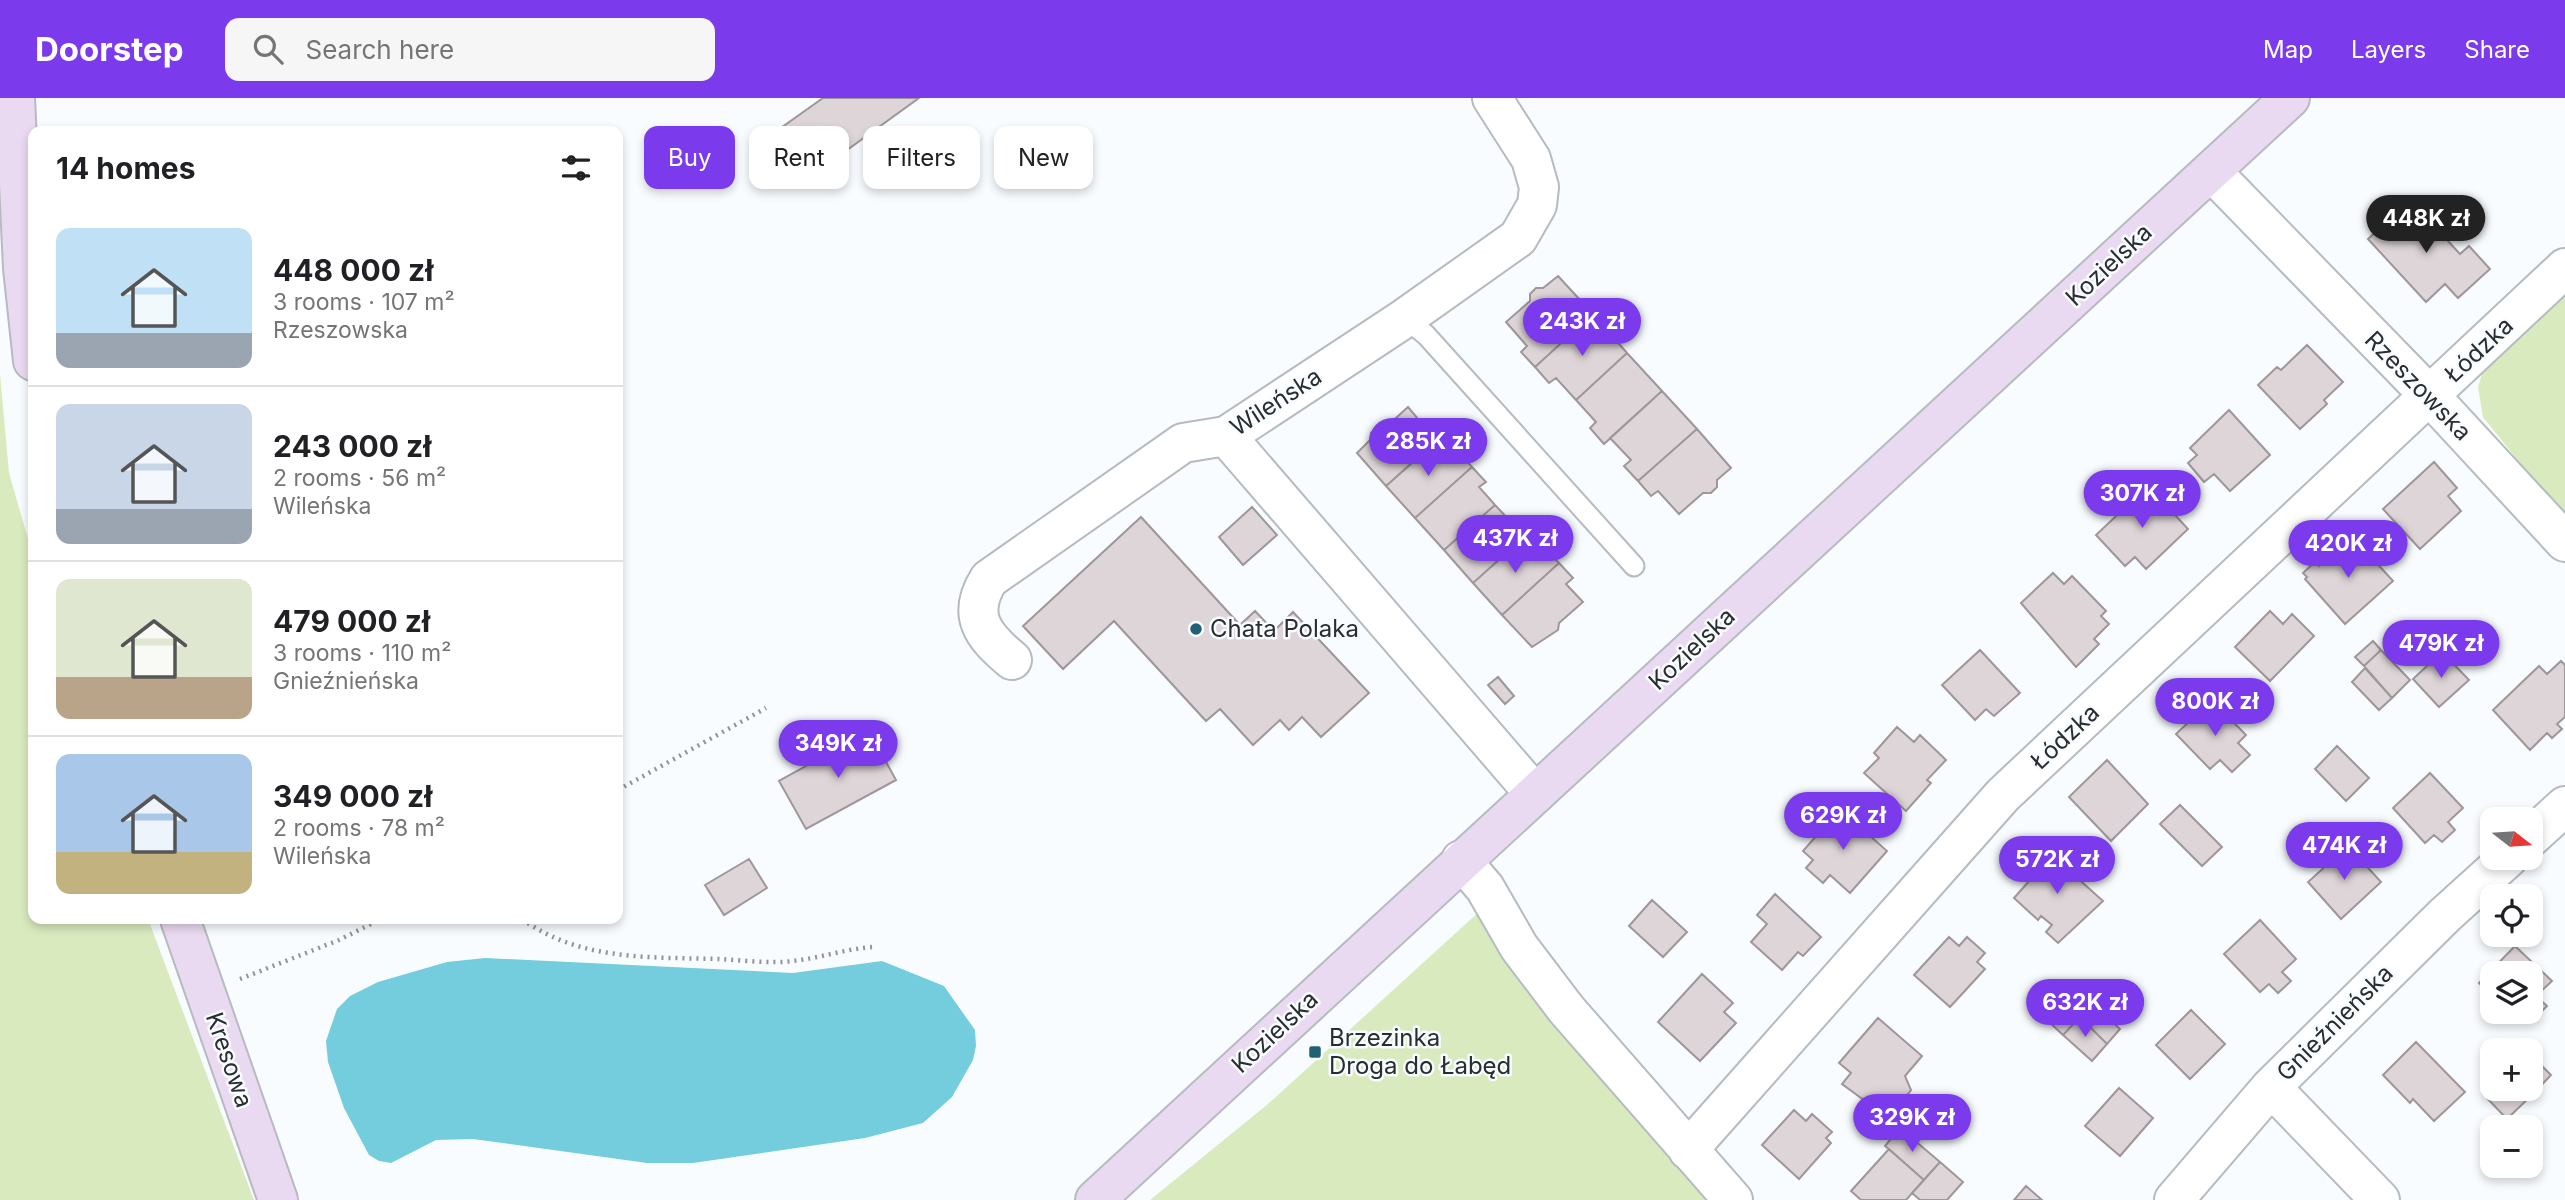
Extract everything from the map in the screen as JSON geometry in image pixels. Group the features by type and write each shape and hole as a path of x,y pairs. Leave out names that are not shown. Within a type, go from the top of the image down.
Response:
{"street":[{"path":"15,98 23,268 28,314"},
{"name":"Wileńska","path":"1012,660 989,637 979,620 976,606 989,579 1183,443 1226,436 1405,318 1503,252 1529,222 1539,187 1531,159 1492,98"},
{"name":"Kozielska","path":"1095,1200 2290,98"},
{"name":"Rzeszowska","path":"2211,171 2430,396 2565,542"},
{"name":"Łódzka","path":"1688,1150 2003,795 2565,268"},
{"path":"1226,436 1535,794"},
{"path":"2543,826 2565,807"},
{"path":"1461,860 1485,888 1519,947 1566,1009 1733,1200"},
{"name":"Gnieźnieńska","path":"2174,1200 2271,1087 2445,915 2495,870"},
{"name":"Kresowa","path":"182,924 278,1200"},
{"path":"2271,1087 2380,1200"}],"lane":[{"path":"1405,318 1426,335 1634,566"}],"path":[{"path":"623,787 766,708"},
{"path":"206,993 339,940 371,924"},
{"path":"530,924 560,943 586,950 634,956 791,962 850,948 872,947"}],"green space":[{"path":"2565,289 2565,519 2483,417 2478,387 2483,371"},
{"path":"0,374 9,473 28,539 28,924 150,924 254,1200 0,1200"},
{"path":"1481,910 1716,1200 1150,1200 1268,1104"}],"water":[{"path":"485,958 793,973 882,961 944,986 975,1030 976,1046 973,1060 952,1097 923,1123 865,1138 693,1163 647,1163 473,1139 436,1140 391,1163 379,1161 369,1155 344,1108 328,1062 326,1041 337,1009 350,996 378,982 447,962"}],"building":[{"path":"823,98 919,98 880,126 863,126 863,138 849,149 849,126 784,126"},
{"path":"2410,200 2460,254 2469,246 2490,269 2458,298 2445,284 2426,302 2368,239"},
{"path":"1558,276 1593,314 1535,367 1521,352 1527,346 1506,322 1530,301 1530,294 1536,288 1543,288"},
{"path":"1593,314 1627,353 1576,400 1556,378 1549,383 1535,367"},
{"path":"2307,345 2343,382 2324,400 2327,404 2300,429 2258,385 2277,367 2281,370"},
{"path":"1627,353 1662,391 1604,444 1590,428 1596,422 1576,400"},
{"path":"1662,391 1697,429 1638,481 1624,466 1631,460 1610,438"},
{"path":"1408,407 1423,425 1430,420 1444,435 1386,486 1357,453 1370,440 1371,433 1377,427 1385,428"},
{"path":"2229,410 2270,455 2230,491 2214,474 2204,482 2188,463 2197,455 2190,448"},
{"path":"1697,429 1731,468 1717,480 1717,487 1711,493 1703,493 1679,514 1658,491 1651,496 1638,481"},
{"path":"1437,440 1453,457 1459,452 1472,467 1415,518 1386,486"},
{"path":"2434,462 2457,488 2448,496 2461,511 2420,549 2383,509"},
{"path":"1472,467 1486,482 1479,487 1495,505 1444,550 1415,518"},
{"path":"2148,486 2188,529 2146,569 2135,557 2125,566 2096,535"},
{"path":"1495,505 1511,522 1517,516 1531,531 1473,583 1444,550"},
{"path":"1252,507 1277,535 1243,565 1219,537"},
{"name":"Chata Polaka","path":"1141,517 1240,625 1255,611 1274,631 1293,612 1369,693 1321,737 1302,717 1289,730 1280,720 1253,745 1220,709 1206,721 1114,621 1063,669 1023,626"},
{"path":"2352,536 2393,581 2345,624 2305,579 2307,577 2303,573 2316,561 2319,566"},
{"path":"1524,537 1540,554 1546,549 1559,563 1502,615 1473,583"},
{"path":"1559,563 1573,578 1566,584 1583,602 1559,623 1558,630 1532,647 1502,615"},
{"path":"2053,573 2064,584 2072,576 2106,611 2101,616 2109,624 2094,639 2099,644 2076,667 2021,603"},
{"path":"2270,611 2283,624 2292,614 2314,636 2270,681 2235,647"},
{"path":"2373,641 2381,650 2364,666 2355,657"},
{"path":"1980,650 2020,693 1994,716 1986,709 1975,720 1942,685"},
{"path":"2381,650 2410,680 2392,698 2364,666"},
{"path":"2442,652 2469,680 2439,707 2413,679"},
{"path":"2561,661 2565,665 2565,717 2557,724 2562,729 2552,738 2547,733 2530,750 2493,710 2539,666 2547,674"},
{"path":"2365,668 2392,698 2379,710 2352,682"},
{"path":"1498,677 1514,696 1505,704 1488,685"},
{"path":"2212,700 2246,735 2238,743 2250,755 2232,772 2220,760 2210,769 2176,734"},
{"path":"1897,727 1914,742 1920,735 1946,760 1927,780 1931,783 1906,811 1864,773 1879,758 1874,753"},
{"path":"869,731 896,780 806,829 779,781"},
{"path":"2337,746 2369,778 2346,801 2315,769"},
{"path":"2107,760 2148,804 2111,841 2069,797"},
{"path":"2430,773 2463,808 2448,822 2455,830 2442,842 2434,835 2425,843 2393,808"},
{"path":"2180,805 2222,847 2202,866 2160,824"},
{"path":"1840,809 1887,851 1850,893 1830,875 1823,883 1806,868 1813,860 1803,851"},
{"path":"2348,846 2381,882 2341,919 2308,882"},
{"path":"2046,850 2103,901 2058,943 2046,932 2052,925 2041,916 2038,920 2014,898 2030,880 2024,875"},
{"path":"749,859 767,888 724,915 705,885"},
{"path":"1775,894 1821,937 1803,956 1798,952 1782,970 1751,942 1767,924 1757,915"},
{"path":"1652,900 1687,932 1663,957 1629,926"},
{"path":"2260,920 2296,959 2282,972 2291,981 2278,993 2269,984 2260,992 2224,954"},
{"path":"1949,937 1959,946 1967,937 1985,953 1977,962 1985,969 1950,1007 1914,975"},
{"path":"2516,947 2531,961 2500,961"},
{"path":"2543,972 2552,981 2543,989"},
{"path":"1702,974 1733,1003 1724,1012 1736,1023 1700,1061 1658,1022"},
{"path":"2047,987 2080,1017 2063,1035 2030,1004"},
{"path":"2093,1003 2120,1029 2107,1044 2080,1017"},
{"path":"2191,1010 2225,1044 2190,1079 2156,1045"},
{"path":"2080,1017 2107,1044 2092,1061 2063,1035"},
{"path":"1878,1018 1922,1056 1905,1076 1911,1090 1903,1100 1889,1096 1876,1109 1842,1084 1851,1073 1839,1063"},
{"path":"2416,1042 2465,1092 2434,1121 2413,1099 2410,1103 2383,1075"},
{"path":"2543,1067 2551,1075 2543,1083"},
{"path":"2119,1088 2153,1118 2120,1156 2085,1126"},
{"path":"2490,1101 2526,1101 2511,1115 2503,1115"},
{"path":"1794,1110 1806,1121 1812,1114 1832,1132 1826,1138 1831,1143 1799,1179 1762,1145"},
{"path":"1900,1128 1940,1162 1924,1180 1885,1146"},
{"path":"1889,1149 1924,1180 1906,1200 1861,1200 1851,1191"},
{"path":"1940,1162 1963,1182 1947,1200 1920,1200 1912,1193"},
{"path":"2026,1186 2042,1200 2014,1200"}],"place":[{"name":"Chata Polaka","path":"1196,629"},
{"name":"Brzezinka Droga do Łabęd","path":"1315,1052"}]}
